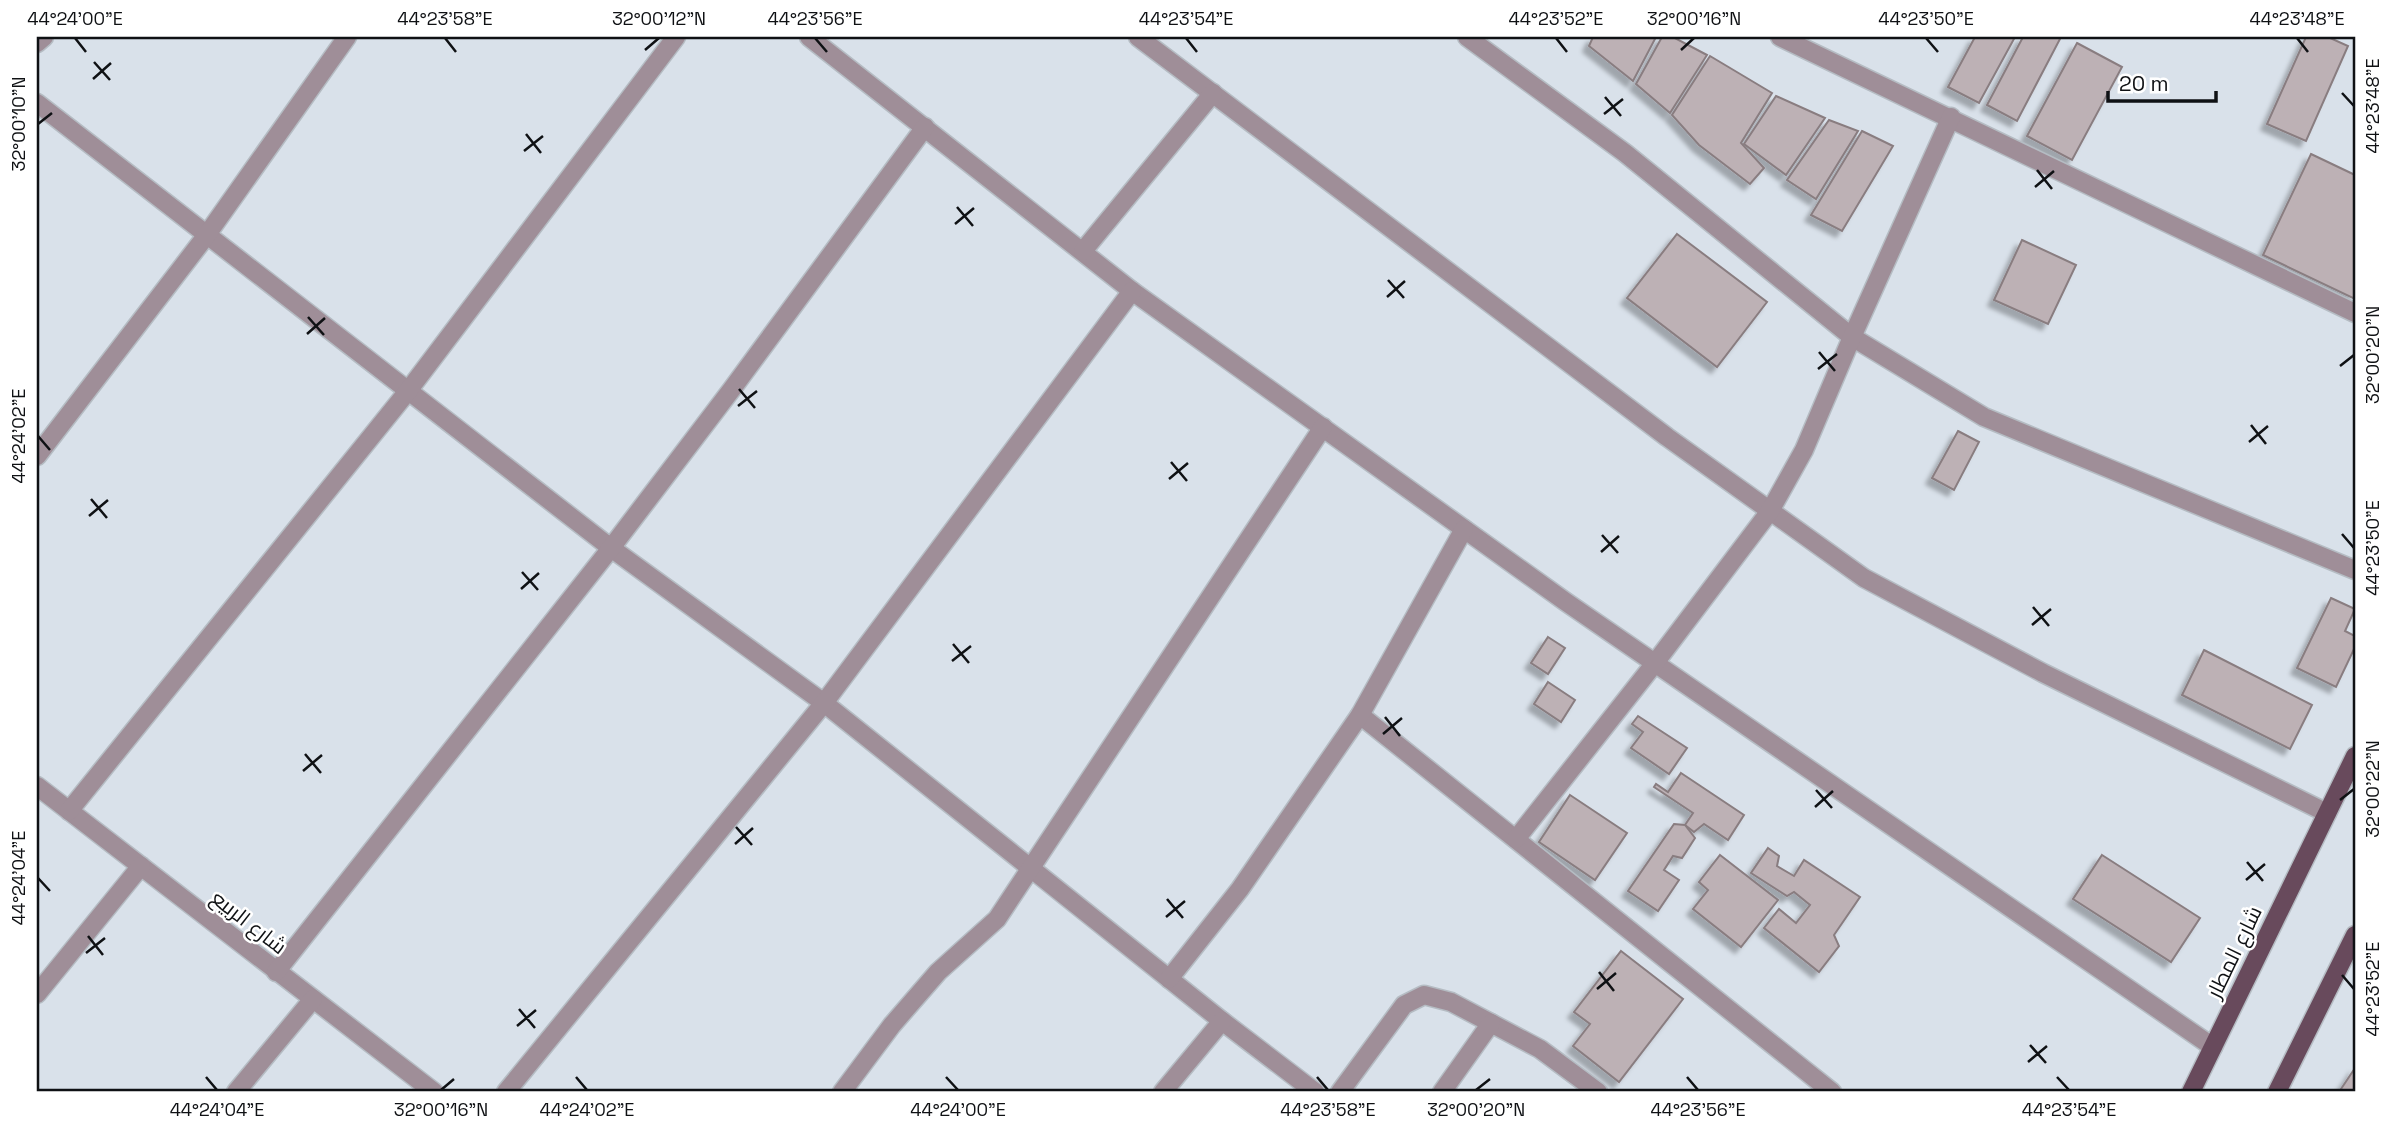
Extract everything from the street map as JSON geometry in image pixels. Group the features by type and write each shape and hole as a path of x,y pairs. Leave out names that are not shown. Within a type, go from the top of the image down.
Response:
{"main road":[{"name":"شارع المطار","path":"2191,1092 2355,756"},
{"path":"2277,1092 2355,935"}],"street":[{"path":"37,43 44,37"},
{"path":"37,456 206,236 348,37"},
{"path":"69,811 408,391 676,37"},
{"path":"809,37 1132,291 1655,663 2213,1047"},
{"path":"1138,37 1667,437 1864,578 2043,673 2327,813"},
{"path":"1467,37 1625,153 1852,337 1984,417 2355,570"},
{"path":"1780,37 2355,313"},
{"path":"1083,251 1213,93"},
{"path":"37,103 611,548 824,703 1222,1021 1315,1092"},
{"path":"1516,839 1655,663 1770,510 1804,450 1951,117"},
{"path":"276,972 611,548 733,389 925,127"},
{"path":"506,1092 824,703 1132,291"},
{"path":"842,1092 892,1025 930,981 997,919 1322,427"},
{"path":"1169,979 1240,889 1360,715 1464,529"},
{"path":"1360,715 1832,1092"},
{"name":"شارع الربيع","path":"37,786 434,1092"},
{"path":"37,994 141,866"},
{"path":"1340,1092 1404,1005 1424,995 1451,1002 1540,1049 1598,1092"},
{"path":"236,1092 313,999"},
{"path":"1163,1092 1222,1021"},
{"path":"1442,1092 1491,1023"}],"building":[{"path":"1593,37 1656,37 1633,81 1589,46"},
{"path":"1662,37 1673,37 1707,55 1670,113 1636,84"},
{"path":"1975,37 2015,37 1979,103 1948,87"},
{"path":"2023,37 2061,37 2017,121 1987,105"},
{"path":"2306,37 2328,37 2348,46 2306,141 2267,124"},
{"path":"2077,43 2122,67 2072,160 2027,136"},
{"path":"1710,56 1772,93 1741,143 1764,168 1750,184 1699,145 1672,115"},
{"path":"1776,96 1825,118 1786,175 1744,144"},
{"path":"1829,120 1858,131 1816,199 1787,180"},
{"path":"1862,131 1893,146 1842,231 1811,215"},
{"path":"2311,154 2355,175 2355,299 2263,255"},
{"path":"1677,234 1767,302 1717,367 1627,298"},
{"path":"2022,240 2076,265 2048,324 1994,300"},
{"path":"1958,431 1979,442 1954,490 1932,478"},
{"path":"2331,598 2355,609 2345,631 2355,636 2355,647 2336,687 2297,668"},
{"path":"1548,637 1565,648 1548,674 1531,663"},
{"path":"2204,650 2312,705 2290,749 2182,695"},
{"path":"1548,682 1575,700 1561,722 1534,704"},
{"path":"1638,716 1687,748 1669,774 1631,748 1643,732 1632,724"},
{"path":"1681,773 1744,815 1728,840 1704,824 1694,832 1685,825 1693,813 1654,787 1656,784 1668,792"},
{"path":"1570,795 1627,833 1595,880 1539,842"},
{"path":"1674,824 1685,825 1695,838 1682,858 1673,856 1664,870 1679,880 1658,911 1628,891"},
{"path":"1768,848 1779,856 1777,866 1794,876 1804,860 1860,897 1834,935 1839,946 1819,972 1764,928 1779,909 1796,923 1810,905 1794,892 1787,896 1751,873"},
{"path":"1720,855 1778,900 1741,947 1693,909 1708,890 1699,882"},
{"path":"2102,855 2200,918 2171,962 2073,899"},
{"path":"1621,951 1683,999 1619,1082 1573,1046 1590,1024 1574,1012"},
{"path":"2355,1068 2355,1092 2339,1092"}]}
